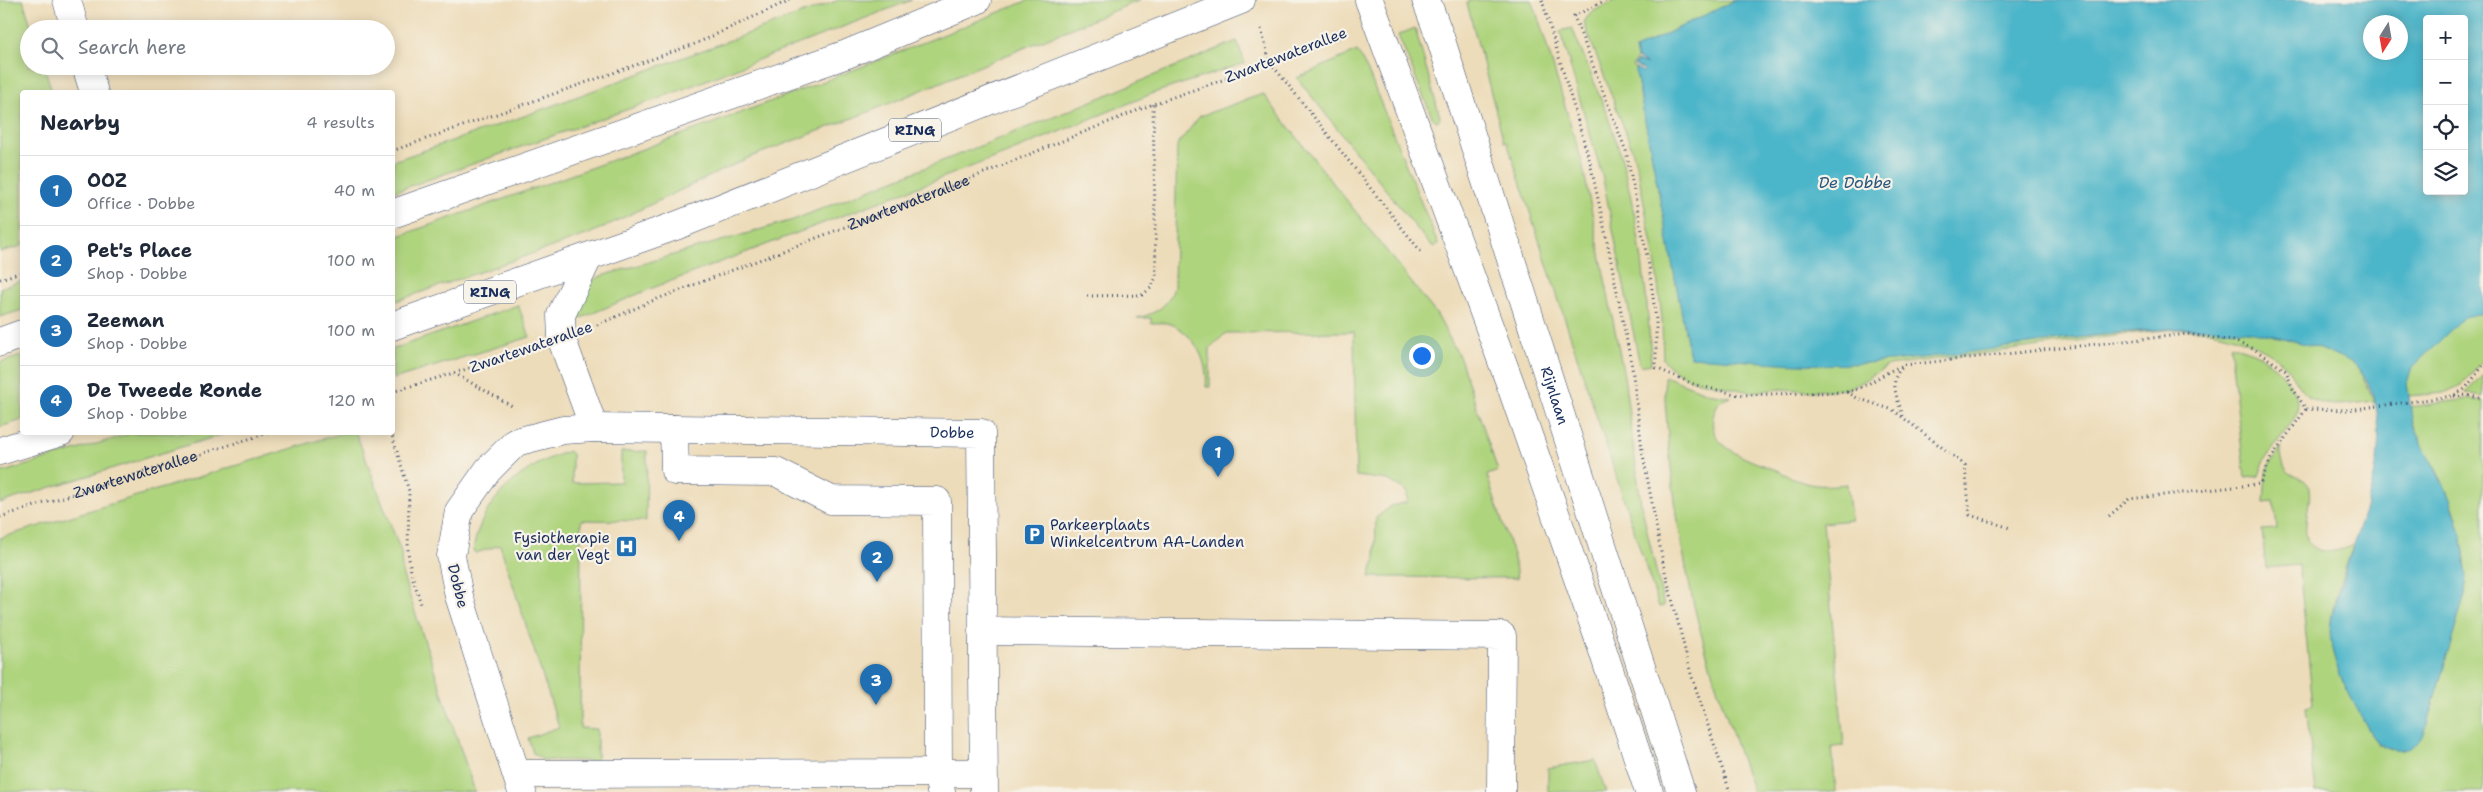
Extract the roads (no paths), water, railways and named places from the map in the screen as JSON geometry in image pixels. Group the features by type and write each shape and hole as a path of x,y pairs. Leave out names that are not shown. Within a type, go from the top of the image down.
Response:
{"street":[{"path":"68,0 73,20"},
{"path":"395,213 847,54 977,0"},
{"name":"RING","path":"395,325 678,225 1241,0"},
{"name":"Rijnlaan","path":"1426,0 1443,46 1681,792"},
{"path":"1373,10 1510,383 1650,792"},
{"path":"89,75 93,90"},
{"path":"588,258 561,315 562,340 594,428"},
{"path":"0,342 20,335"},
{"name":"Dobbe","path":"520,783 459,596 451,556 459,511 488,470 516,442 563,430 594,428 981,433 984,783"},
{"path":"674,429 675,471 776,472 831,500 937,501 939,783"},
{"path":"0,451 51,435"},
{"path":"982,631 1502,636 1501,792"},
{"path":"520,783 984,783"}],"water":[{"name":"De Dobbe","path":"1736,0 2483,0 2483,313 2464,317 2412,368 2407,382 2413,426 2450,498 2461,533 2467,576 2465,595 2424,734 2419,741 2406,749 2392,750 2385,747 2372,736 2342,679 2331,643 2330,635 2333,612 2368,501 2377,461 2379,440 2376,406 2372,391 2365,377 2356,366 2340,356 2291,340 2260,333 2199,328 2106,334 1970,352 1866,363 1822,365 1690,357 1635,68 1643,72 1644,70 1634,65 1637,61 1647,64 1637,58 1635,49"}],"place":[{"name":"OOZ","path":"1218,477"},
{"name":"Parkeerplaats Winkelcentrum AA-Landen","path":"1034,534"},
{"name":"De Tweede Ronde","path":"679,541"},
{"name":"Fysiotherapie van der Vegt","path":"626,547"},
{"name":"Pet's Place","path":"877,582"},
{"name":"Zeeman","path":"876,705"}]}
